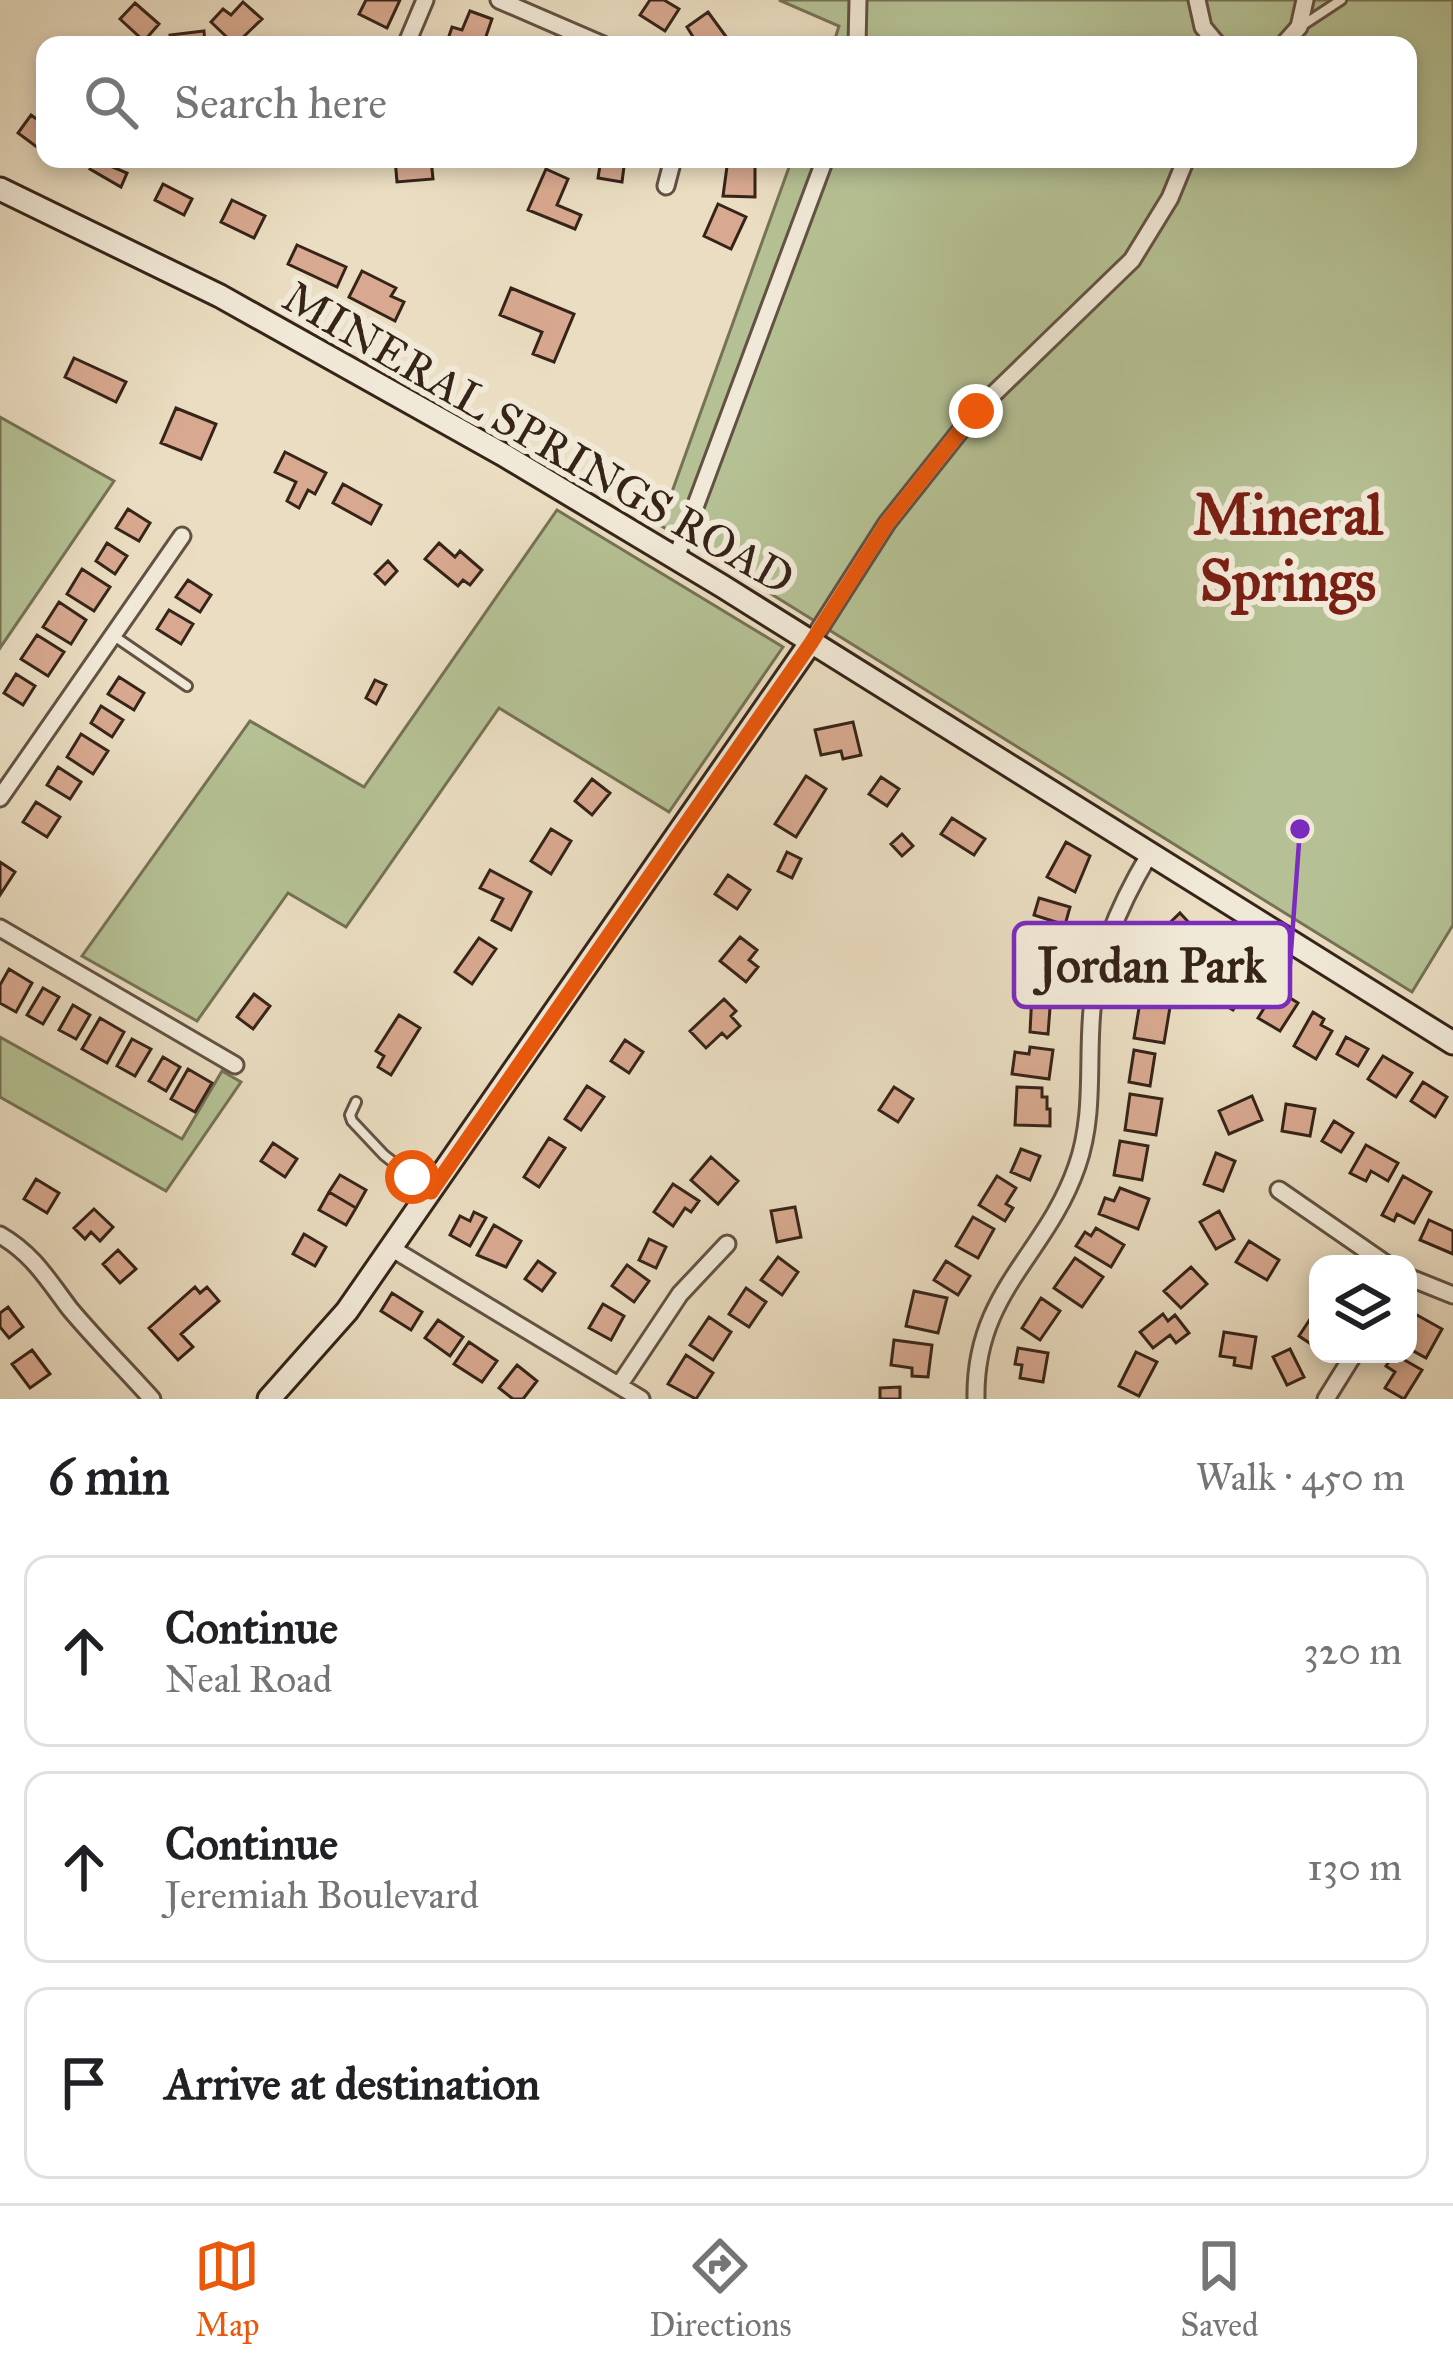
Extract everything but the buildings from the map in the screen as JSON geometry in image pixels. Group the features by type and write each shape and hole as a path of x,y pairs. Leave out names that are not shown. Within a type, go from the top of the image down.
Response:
{"street":[{"path":"410,36 425,0"},
{"path":"499,0 582,36"},
{"path":"857,36 858,0"},
{"path":"1197,0 1203,27 1210,36"},
{"path":"1291,36 1299,27 1305,0"},
{"path":"666,186 671,168"},
{"path":"676,558 821,168"},
{"path":"269,1399 334,1328 391,1249 811,643 887,523 976,411 1132,260 1182,168"},
{"name":"MINERAL SPRINGS ROAD","path":"0,189 311,345 676,558 1453,1043"},
{"path":"0,798 182,536"},
{"path":"976,1399 978,1354 991,1311 1063,1201 1080,1157 1088,1118 1095,986 1119,910 1149,855"},
{"path":"0,928 235,1065"},
{"path":"1279,1190 1373,1255"},
{"path":"0,1235 41,1268 69,1307 152,1399"},
{"path":"620,1384 680,1294 728,1244"},
{"path":"391,1249 640,1399"},
{"path":"1417,1281 1453,1295"},
{"path":"1326,1399 1348,1363"}],"lane":[{"path":"1299,27 1341,0"},
{"path":"112,635 187,686"},
{"path":"356,1102 352,1121 384,1155 431,1192"}],"green space":[{"path":"779,0 1453,0 1453,925 1412,992 660,525 789,168 1417,168 1417,36 836,36 839,26"},
{"path":"0,417 114,481 0,648"},
{"path":"557,510 783,647 669,812 499,708 346,927 288,893 197,1021 82,956 250,721 364,787"},
{"path":"0,1037 182,1139 222,1071 241,1082 166,1191 0,1097"}],"place":[{"name":"Jordan Park","path":"1300,829"}],"district":[{"name":"Mineral Springs","path":"1288,547"}],"route":[{"path":"412,1177 431,1192 811,643 887,523 976,411"}]}
